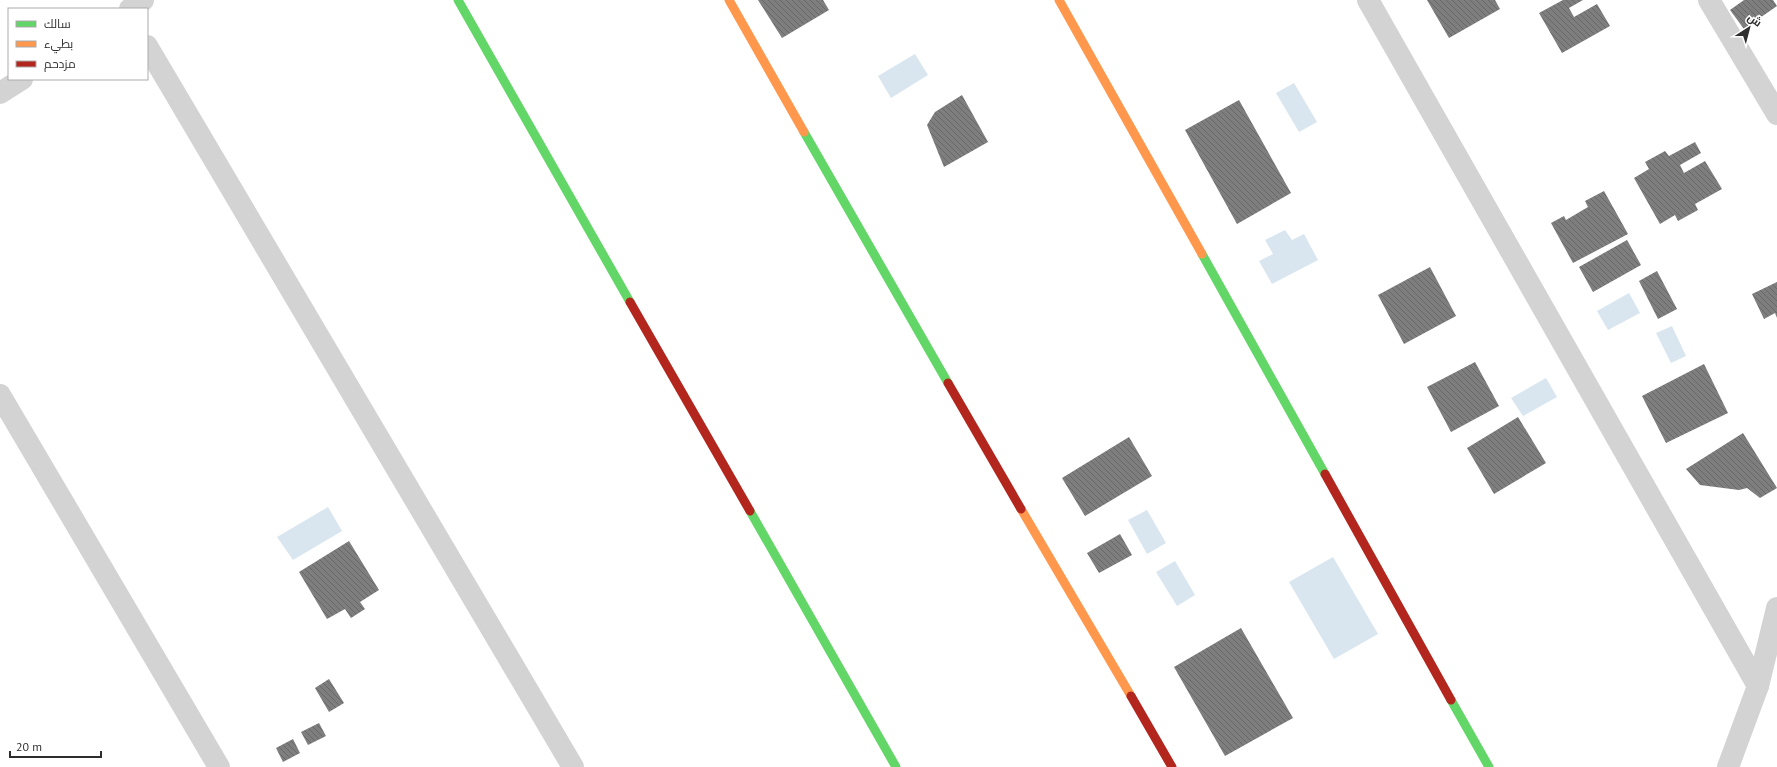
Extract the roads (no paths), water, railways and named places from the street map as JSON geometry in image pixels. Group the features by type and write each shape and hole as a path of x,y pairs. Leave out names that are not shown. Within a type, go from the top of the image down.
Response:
{"street":[{"path":"131,8 143,0"},
{"path":"458,0 896,767"},
{"path":"729,0 930,352 1172,767"},
{"path":"1059,0 1489,767"},
{"path":"1368,0 1758,686"},
{"path":"1709,0 1777,114"},
{"path":"148,48 572,767"},
{"path":"0,93 20,80"},
{"path":"0,395 219,767"},
{"path":"1728,767 1758,686 1777,608"}]}
